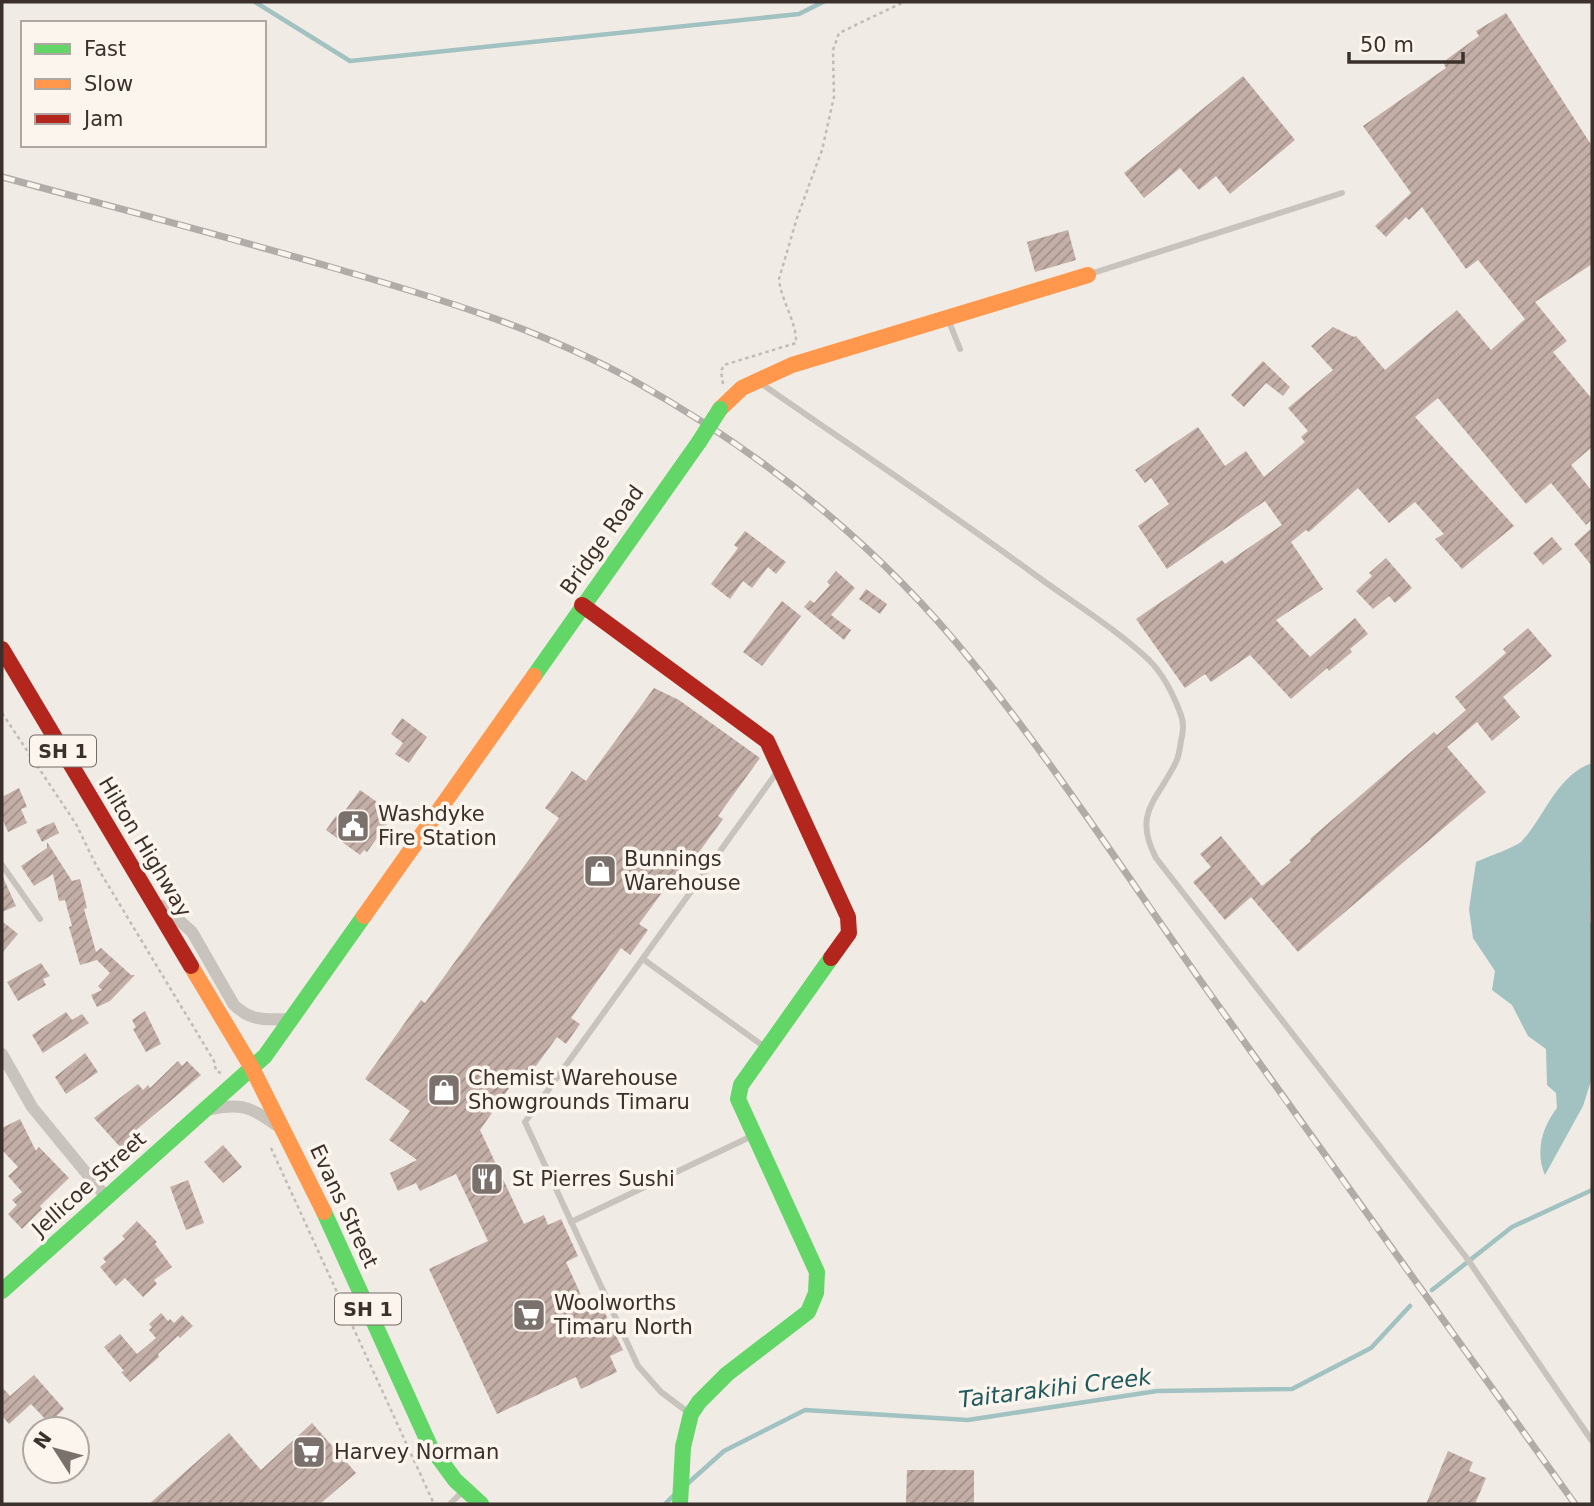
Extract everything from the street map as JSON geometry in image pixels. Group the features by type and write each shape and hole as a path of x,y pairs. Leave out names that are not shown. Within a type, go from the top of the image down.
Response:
{"main road":[{"name":"Bridge Road","path":"252,1068 265,1056 292,1019 720,409 743,388 792,365 1088,275"},
{"path":"582,605 767,741 848,917 849,933 741,1085 738,1099 817,1272 816,1293 808,1312 703,1395 691,1414 684,1436 680,1504"},
{"name":"Hilton Highway","path":"2,649 252,1068"},
{"name":"Jellicoe Street","path":"2,1291 252,1068"},
{"name":"Evans Street","path":"252,1068 306,1172 430,1446 455,1480 481,1504"}],"street":[{"path":"149,894 191,932 234,1005 244,1014 252,1018 292,1019"},
{"path":"2,1054 32,1107 106,1197"},
{"path":"204,1110 230,1105 247,1107 285,1131"}],"lane":[{"path":"1088,275 1342,193"},
{"path":"948,317 960,349"},
{"path":"758,381 955,516 1150,661 1169,688 1183,719 1183,735 1177,761 1154,795 1146,820 1149,845 1156,859 1466,1256 1592,1441"},
{"path":"691,1414 661,1392 638,1366 525,1122 779,768"},
{"path":"2,864 40,919"},
{"path":"643,959 766,1049"},
{"path":"571,1222 754,1135"},
{"path":"450,1504 465,1489"}],"path":[{"path":"723,386 721,370 724,365 796,343 779,279 822,149 834,97 832,50 839,33 904,2"},
{"path":"2,713 76,824 96,865 214,1061 216,1071 222,1073"},
{"path":"270,1146 434,1504"}],"water":[{"path":"1592,763 1591,1081 1583,1106 1545,1175 1540,1149 1547,1123 1557,1108 1556,1093 1547,1085 1546,1049 1528,1036 1512,1005 1492,990 1495,971 1473,938 1469,909 1476,862 1522,841 1561,786 1580,769"}],"building":[{"path":"1506,13 1592,146 1592,264 1535,302 1567,341 1553,352 1592,399 1592,447 1571,465 1592,491 1592,519 1586,525 1551,483 1526,504 1438,398 1415,417 1514,526 1462,569 1435,539 1444,534 1415,502 1389,523 1358,488 1309,532 1306,530 1291,542 1323,589 1276,620 1310,657 1355,618 1368,634 1350,649 1352,652 1329,671 1327,668 1291,699 1250,655 1211,682 1205,674 1185,688 1136,619 1222,560 1225,564 1282,525 1265,501 1167,569 1138,526 1169,504 1151,478 1145,483 1135,470 1198,427 1225,466 1246,451 1264,477 1305,442 1301,437 1308,431 1288,408 1333,370 1311,346 1333,327 1356,336 1385,370 1457,310 1491,350 1525,319 1478,260 1466,269 1422,207 1409,220 1406,217 1386,237 1375,226 1411,193 1363,126 1446,68 1443,62 1479,36 1476,31"},
{"path":"1243,76 1295,140 1230,194 1216,176 1199,190 1180,168 1144,198 1124,173"},
{"path":"1068,230 1076,260 1035,272 1027,242"},
{"path":"1263,361 1290,387 1283,396 1266,383 1244,407 1231,395"},
{"path":"1592,528 1592,566 1574,544"},
{"path":"745,531 786,562 776,574 768,567 752,588 743,581 730,599 711,584 738,548 734,545"},
{"path":"1552,537 1562,549 1543,565 1533,553"},
{"path":"1386,558 1412,588 1395,603 1389,596 1373,609 1356,591 1372,576 1369,573"},
{"path":"836,571 855,588 831,615 851,630 844,640 804,607 810,600 814,603 830,585 827,582"},
{"path":"866,589 887,604 880,614 859,599"},
{"path":"782,601 801,616 762,666 743,652"},
{"path":"1528,628 1552,656 1503,697 1520,717 1492,741 1477,722 1447,747 1486,792 1298,952 1251,897 1225,920 1193,882 1211,867 1200,854 1221,836 1262,886 1291,862 1289,860 1311,841 1310,839 1434,732 1437,735 1466,710 1455,697 1506,653 1503,649"},
{"path":"654,688 679,700 760,758 718,816 723,819 694,859 689,856 639,924 648,930 630,955 621,948 571,1018 580,1024 566,1044 557,1037 525,1081 514,1081 480,1130 524,1224 544,1215 548,1225 561,1219 578,1256 566,1262 590,1315 603,1309 623,1350 610,1356 617,1372 581,1389 576,1377 497,1414 429,1269 488,1241 456,1174 420,1191 416,1183 398,1191 390,1173 417,1160 389,1140 410,1111 365,1079 421,1000 425,1003 559,818 545,808 572,771 586,781"},
{"path":"402,718 427,737 409,763 395,754 403,743 391,734"},
{"path":"19,788 27,807 21,809 27,823 8,832 2,818 2,797"},
{"path":"360,790 391,812 389,815 392,817 367,852 364,850 360,855 326,830 336,816 339,819"},
{"path":"54,822 59,833 42,842 36,830"},
{"path":"47,842 72,881 80,879 87,908 84,909 96,952 101,948 131,975 135,975 110,1001 97,1007 91,995 102,990 98,986 110,973 97,960 80,965 69,927 72,926 65,900 59,901 53,874 34,886 21,866 47,848"},
{"path":"2,875 16,906 2,912"},
{"path":"2,921 18,934 2,953"},
{"path":"41,963 50,976 43,979 46,985 18,1001 7,982"},
{"path":"145,1011 161,1044 146,1052 133,1029 136,1027 132,1020"},
{"path":"66,1012 72,1020 82,1014 89,1023 43,1053 32,1035"},
{"path":"85,1053 98,1072 66,1094 55,1077"},
{"path":"178,1061 182,1066 187,1061 201,1075 135,1131 137,1133 121,1148 94,1118 138,1084 143,1090 148,1085 150,1088"},
{"path":"20,1119 36,1151 39,1147 69,1178 40,1206 42,1209 22,1229 8,1214 17,1205 12,1200 22,1192 8,1176 18,1167 2,1150 2,1128"},
{"path":"223,1145 242,1167 223,1183 204,1162"},
{"path":"188,1180 204,1223 186,1230 170,1187"},
{"path":"137,1221 157,1242 155,1244 172,1267 154,1280 157,1284 143,1297 125,1278 116,1286 100,1267 106,1262 103,1258 125,1239 122,1236"},
{"path":"161,1313 174,1323 182,1315 193,1326 180,1338 178,1336 130,1382 104,1347 120,1334 137,1354 156,1338 149,1330 152,1327 149,1324"},
{"path":"34,1375 64,1409 58,1415 41,1415 31,1404 9,1424 2,1416 2,1387 10,1396"},
{"name":"Harvey Norman","path":"312,1423 356,1473 320,1504 149,1504 229,1433 261,1470"},
{"path":"1448,1451 1473,1462 1469,1471 1486,1478 1475,1504 1426,1504"},
{"path":"907,1470 974,1470 974,1504 906,1504"}],"waterway":[{"path":"255,2 350,61 799,14 823,2"},
{"name":"Taitarakihi Creek","path":"1432,1290 1512,1227 1592,1190"},
{"name":"Taitarakihi Creek","path":"686,1485 724,1451 805,1410 968,1420 1157,1391 1292,1389 1371,1348 1410,1306"},
{"name":"Taitarakihi Creek","path":"665,1504 674,1495"}],"railway":[{"path":"2,177 373,279 526,331 600,363 683,410 730,440 818,506 900,581 1004,702 1575,1504"}],"traffic: fast":[{"path":"699,442 720,409"},
{"path":"534,676 699,442"},
{"path":"2,1291 265,1056 364,916"},
{"path":"680,1504 683,1447 691,1414 727,1374 808,1312 816,1293 817,1272 738,1099 741,1085 831,958"},
{"path":"324,1212 430,1446 455,1480 481,1504"}],"traffic: slow":[{"path":"720,409 742,388 792,365 1088,275"},
{"path":"364,916 534,676"},
{"path":"191,966 252,1068 324,1212"}],"traffic: jam":[{"path":"582,605 767,741 848,917 849,933 831,958"},
{"path":"2,649 191,966"}],"place":[{"name":"Washdyke Fire Station","path":"353,826"},
{"name":"Bunnings Warehouse","path":"600,871"},
{"name":"Chemist Warehouse Showgrounds Timaru","path":"444,1090"},
{"name":"St Pierres Sushi","path":"487,1179"},
{"name":"Woolworths Timaru North","path":"529,1315"},
{"name":"Harvey Norman","path":"309,1452"}]}
